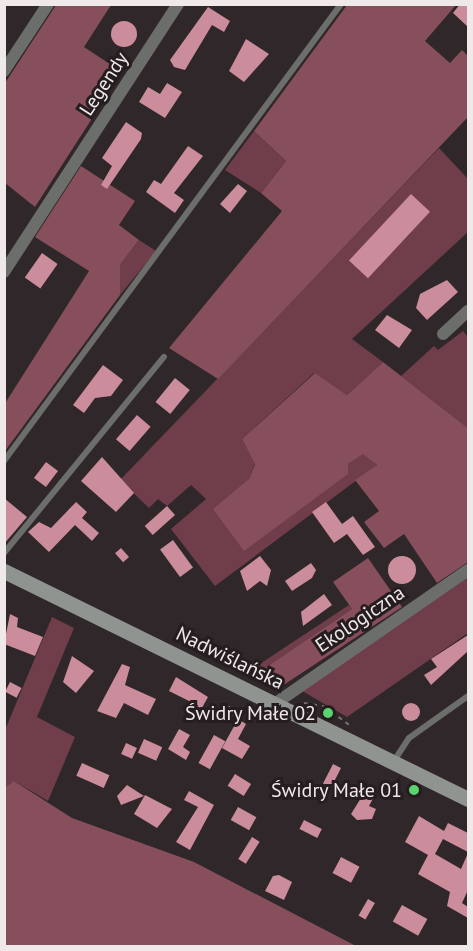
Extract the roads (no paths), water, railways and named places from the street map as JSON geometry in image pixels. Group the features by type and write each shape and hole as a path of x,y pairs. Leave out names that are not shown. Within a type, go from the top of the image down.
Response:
{"main road":[{"name":"Nadwiślańska","path":"4,571 468,799"}],"street":[{"path":"4,71 48,4"},
{"name":"Legendy","path":"4,272 178,4"},
{"path":"443,334 468,311"},
{"name":"Ekologiczna","path":"276,703 468,570"}],"lane":[{"path":"4,461 341,4"},
{"path":"4,553 164,357"},
{"path":"394,762 409,738 468,696"}],"place":[{"name":"Świdry Małe 02","path":"328,713"},
{"name":"Świdry Małe 01","path":"414,790"}]}
